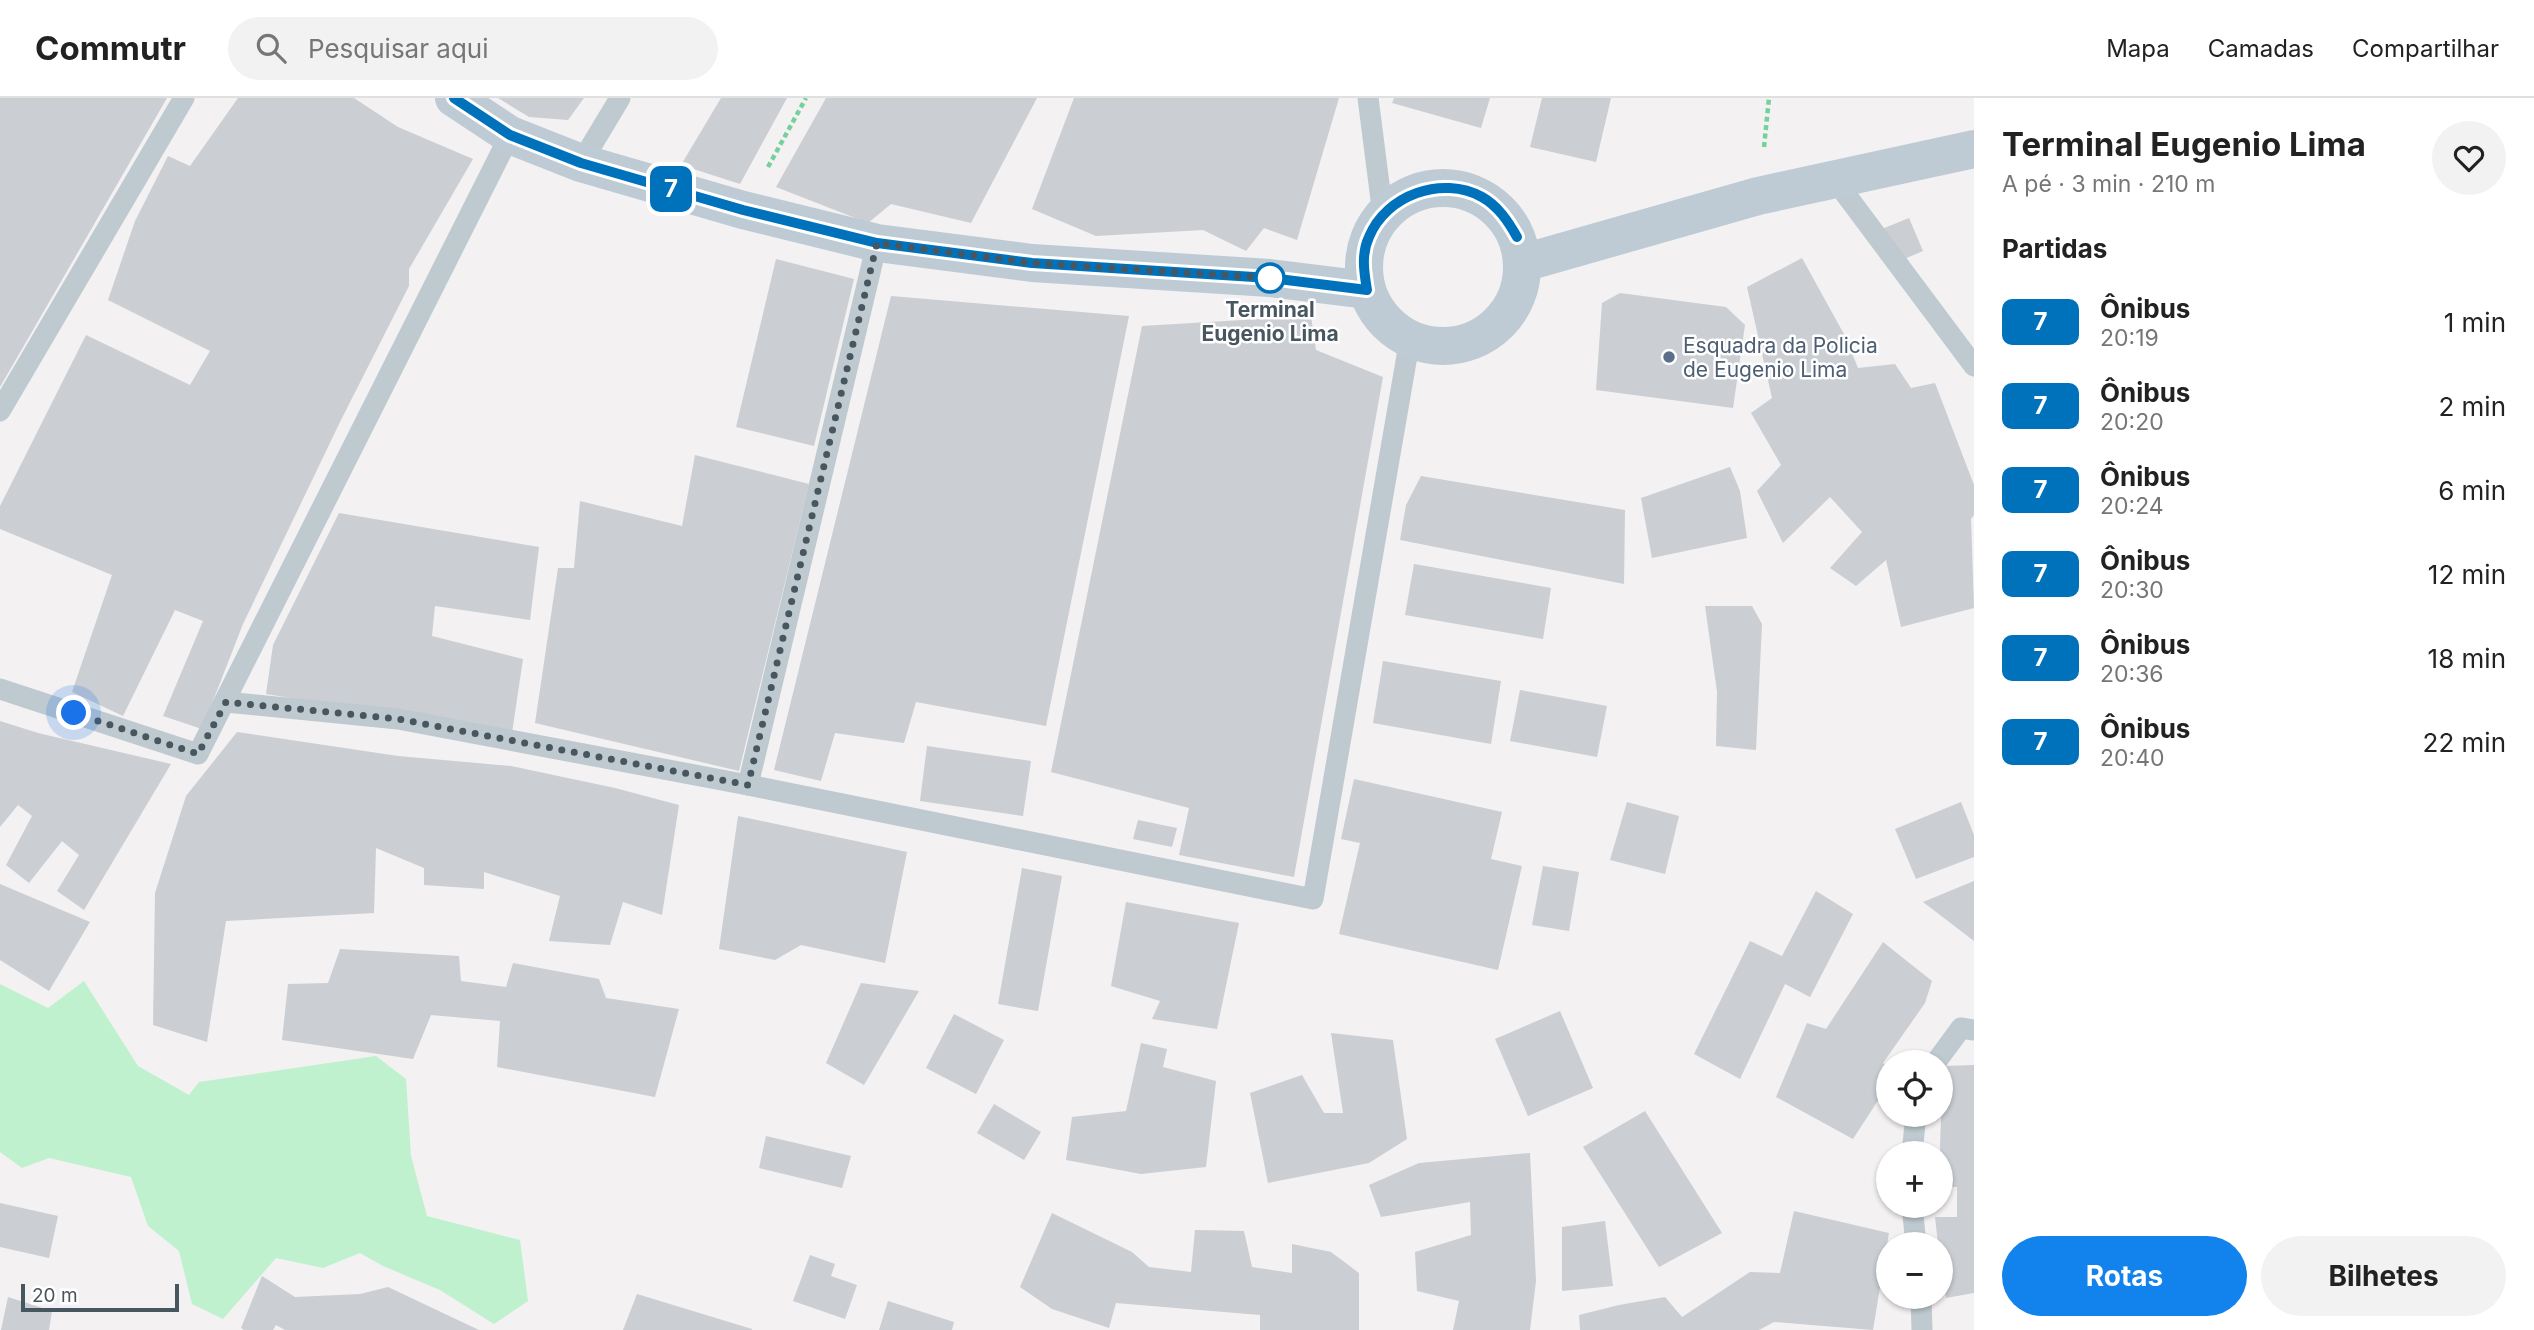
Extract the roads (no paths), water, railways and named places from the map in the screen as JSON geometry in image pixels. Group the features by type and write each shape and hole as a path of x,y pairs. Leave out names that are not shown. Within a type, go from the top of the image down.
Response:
{"street":[{"path":"454,98 510,135 581,163 743,210 877,243 1032,263 1270,278 1367,290"},
{"path":"1523,263 1758,196 1974,149"},
{"path":"1430,188 1456,188 1482,197 1503,214 1510,225 1517,237 1523,263 1521,287 1510,310 1494,328 1473,341 1449,347 1424,345 1399,334 1378,314 1367,290 1363,264 1368,237 1383,215 1404,198 1430,188"}],"lane":[{"path":"0,411 184,98"},
{"path":"581,163 620,98"},
{"path":"1368,98 1383,215"},
{"path":"0,689 198,754 510,135"},
{"path":"1835,180 1974,366"},
{"path":"748,785 877,243"},
{"path":"226,702 398,719 748,785 1313,900 1408,350 1424,345"},
{"path":"1945,1050 1961,1028 1974,1030"},
{"path":"1921,1309 1922,1330"}],"place":[{"name":"Terminal Eugenio Lima","path":"1270,278"},
{"name":"Esquadra da Policia de Eugenio Lima","path":"1669,357"}]}
